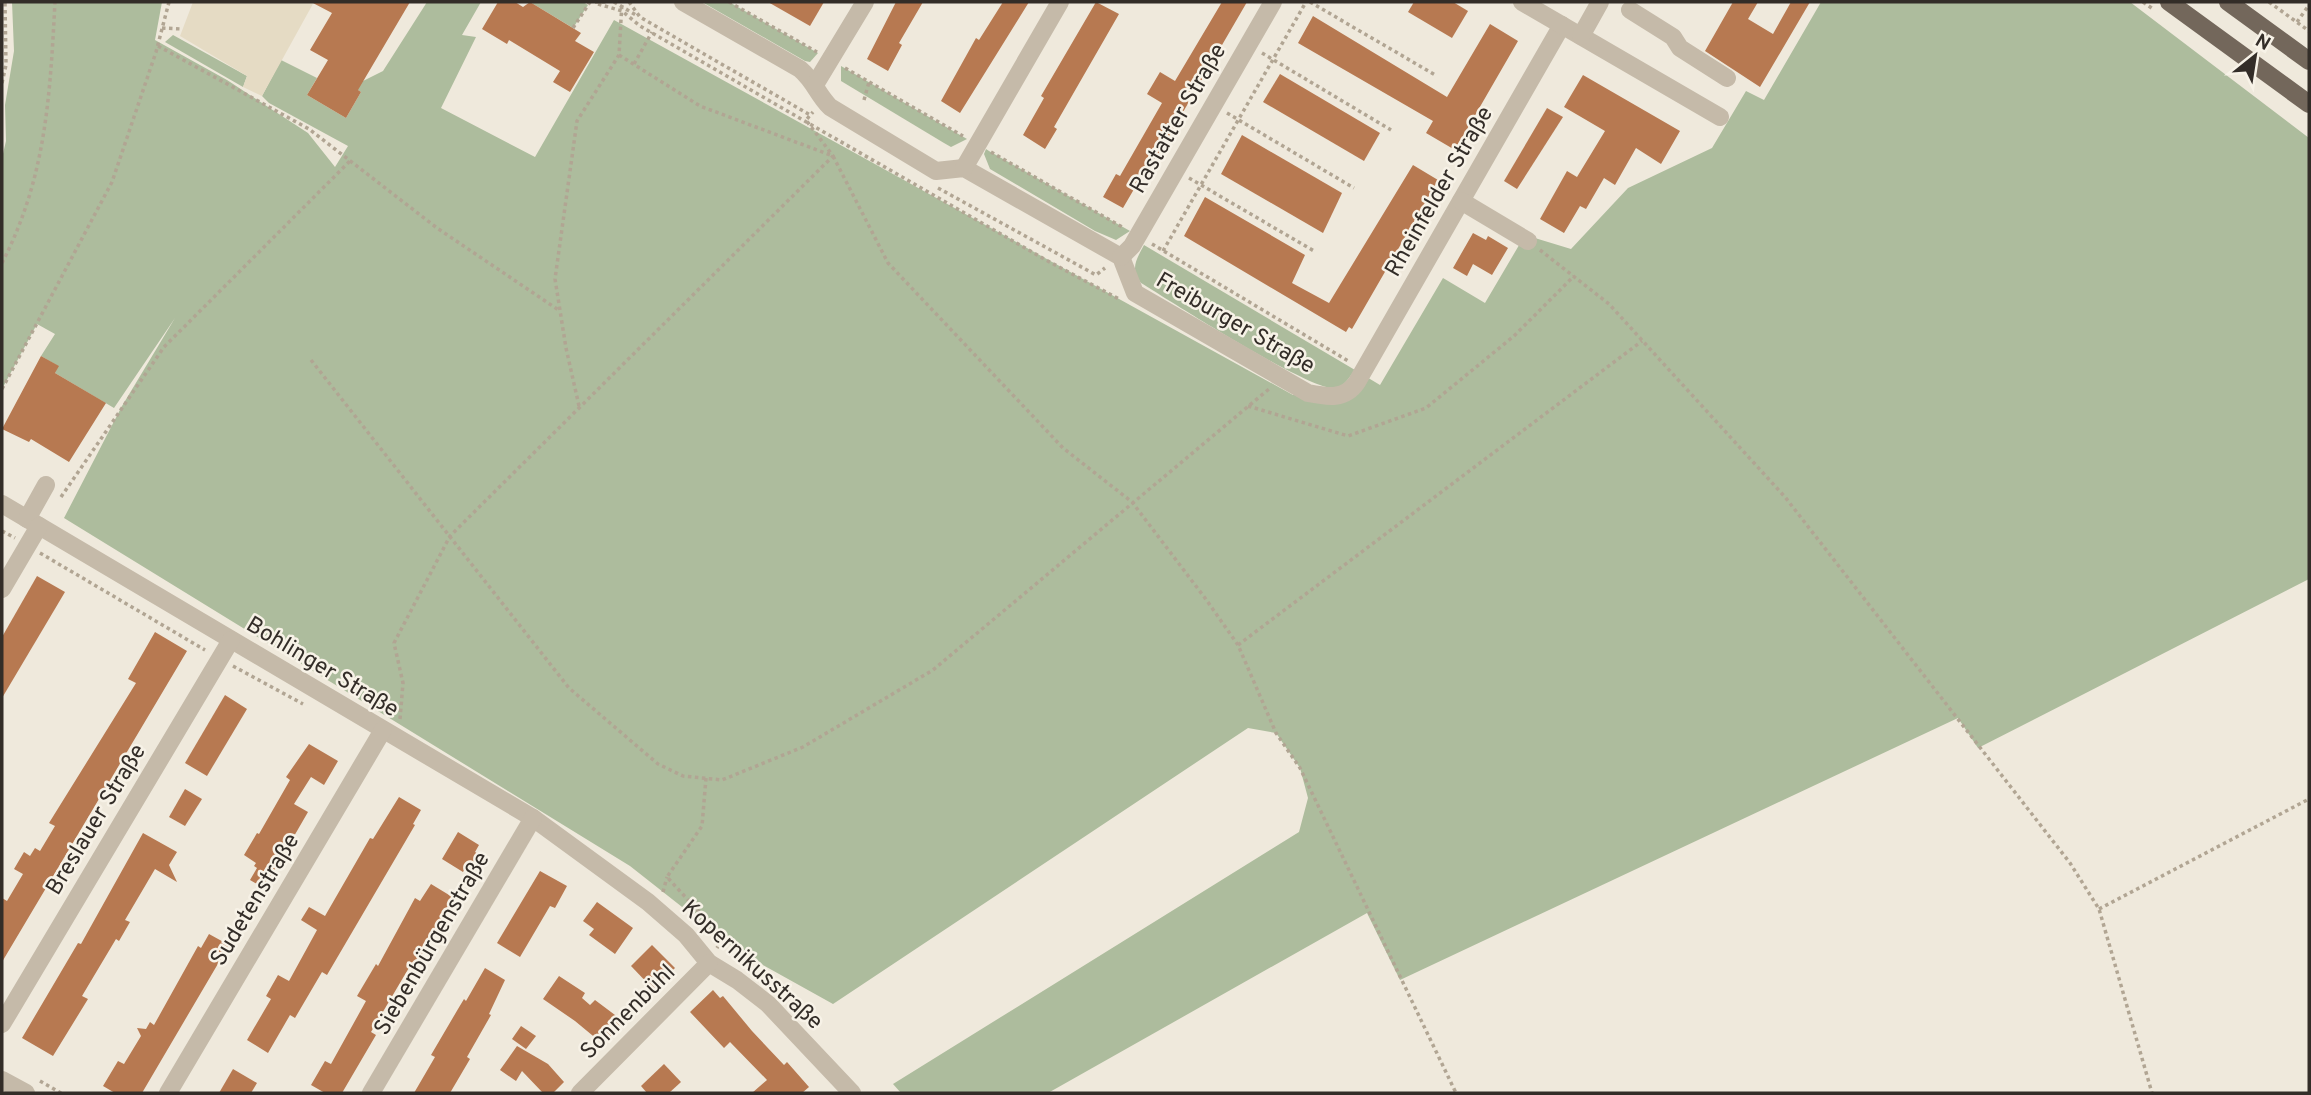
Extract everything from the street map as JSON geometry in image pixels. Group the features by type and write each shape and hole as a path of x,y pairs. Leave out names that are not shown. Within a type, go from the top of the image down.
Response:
{"main road":[{"path":"2169,2 2309,104"},
{"path":"2228,2 2309,61"}],"street":[{"path":"683,2 800,69 830,107 936,171 964,168 1121,257"},
{"path":"819,91 830,60 865,2"},
{"path":"964,168 1059,2"},
{"name":"Rastatter Straße","path":"1121,257 1138,236 1273,2"},
{"path":"1522,2 1720,117"},
{"path":"1581,36 1600,2"},
{"path":"1630,10 1673,37 1679,48 1727,78"},
{"name":"Rheinfelder Straße","path":"1360,376 1562,25"},
{"path":"1461,201 1528,241"},
{"name":"Freiburger Straße","path":"1121,257 1135,293 1308,393 1332,398 1351,391 1360,376"},
{"path":"2,589 27,545 46,485"},
{"name":"Bohlinger Straße","path":"2,504 533,818 615,877"},
{"name":"Breslauer Straße","path":"2,1024 231,640"},
{"name":"Sudetenstraße","path":"168,1093 390,734"},
{"name":"Siebenbürgenstraße","path":"371,1093 533,818"},
{"name":"Kopernikusstraße","path":"615,877 686,935 709,963 768,1004 852,1093"},
{"name":"Sonnenbühl","path":"580,1093 709,963"},
{"path":"2,1080 24,1093"}],"path":[{"path":"2,83 5,65 5,2"},
{"path":"2,263 23,222 40,157 51,85 55,2"},
{"path":"2,389 112,181 158,46 169,2"},
{"path":"594,2 606,2"},
{"path":"594,2 622,7 652,32 1046,260 1123,301"},
{"path":"573,28 594,2"},
{"path":"614,2 640,17"},
{"path":"730,2 1138,236 1360,376"},
{"path":"1163,251 1272,59 1308,2 1437,76"},
{"path":"2269,2 2309,31"},
{"path":"2297,22 2309,5"},
{"path":"579,406 555,279 576,121 619,55 622,7"},
{"path":"162,28 182,29"},
{"path":"634,64 652,32"},
{"path":"1248,44 1391,130"},
{"path":"158,46 309,129 437,228 560,311"},
{"path":"619,55 700,106 833,156"},
{"path":"864,100 869,82"},
{"path":"806,120 819,91"},
{"path":"251,98 254,92"},
{"path":"1213,104 1354,188"},
{"path":"806,120 833,156 888,263 1063,448 1132,502 1238,645 1276,733 1300,768 1456,1093"},
{"path":"390,734 403,683 394,642 450,536 833,156"},
{"path":"61,497 164,347 349,161"},
{"path":"1175,170 1314,251"},
{"path":"1528,241 1609,304 1785,496 1952,709 1978,748 2070,863 2099,909 2152,1093"},
{"path":"1248,406 1348,436 1426,408 1514,336 1574,276"},
{"path":"1238,645 1642,341"},
{"path":"311,360 569,688 658,764 683,776 722,779 803,747 933,670 1282,378"},
{"path":"2,531 220,659 312,709"},
{"path":"706,778 702,826 667,877 723,938 709,963"},
{"path":"2099,909 2309,799"}],"green space":[{"path":"12,2 162,2 155,40 227,80 308,133 335,167 348,146 269,103 262,96 281,60 317,78 307,95 346,118 361,92 342,80 347,71 363,81 383,71 427,2 481,2 462,35 476,37 441,108 535,157 614,20 1293,395 1308,393 1332,398 1365,376 1380,385 1443,278 1485,303 1525,235 1571,249 1628,188 1712,148 1746,91 1764,100 1821,2 2130,2 2309,138 2309,579 1978,748 1958,718 1400,980 1367,913 1048,1093 901,1093 893,1084 1299,832 1308,798 1300,768 1276,733 1248,728 833,1004 738,951 630,866 64,518 122,406 175,318 114,408 55,373 58,366 41,356 55,334 37,324 2,389 2,158 6,141 5,105 14,51"},
{"path":"530,2 583,2 588,5 573,28"},
{"path":"702,2 729,2 818,53 810,62 805,61"},
{"path":"173,35 247,76 243,87 165,42"},
{"path":"841,66 967,139 951,147 944,143 841,81"},
{"path":"986,149 1130,231 1116,240 1095,231 990,169 984,154"},
{"path":"1144,245 1355,370 1339,387 1322,386 1300,377 1241,344 1141,283 1135,269"}],"shaded area":[{"path":"193,2 314,2 262,96 243,87 247,76 180,36"}],"building":[{"path":"311,2 410,2 358,90 361,92 346,118 307,95 328,60 310,50 332,13"},
{"path":"498,2 515,2 523,7 530,2 581,33 575,41 594,52 570,92 553,82 560,71 509,40 507,44 482,29"},
{"path":"768,2 824,2 810,26"},
{"path":"896,2 923,2 899,43 902,45 888,71 867,59"},
{"path":"1003,2 1029,2 960,113 941,101 976,38 979,40"},
{"path":"1096,2 1119,14 1054,127 1057,129 1045,149 1023,135 1044,98 1041,96"},
{"path":"1222,2 1247,2 1147,174 1144,172 1123,208 1103,197 1116,174 1120,176 1162,103 1147,94 1160,72 1175,81"},
{"path":"1414,2 1453,2 1468,11 1452,38 1408,12"},
{"path":"1733,2 1758,2 1748,19 1773,34 1791,2 1810,2 1760,87 1705,51"},
{"path":"1313,16 1447,97 1490,24 1518,41 1455,150 1426,133 1433,121 1298,43"},
{"path":"1280,74 1380,133 1364,161 1263,102"},
{"path":"1583,75 1680,131 1661,164 1636,148 1615,185 1604,178 1586,209 1580,206 1564,233 1540,219 1567,171 1577,177 1605,131 1564,107"},
{"path":"1547,108 1563,117 1517,189 1504,181"},
{"path":"1242,135 1342,193 1323,233 1221,174"},
{"path":"1413,165 1438,180 1352,329 1349,327 1346,332 1184,236 1205,197 1305,255 1292,283 1329,303"},
{"path":"1473,233 1486,240 1488,236 1508,248 1492,275 1473,264 1467,276 1453,268"},
{"path":"41,356 59,366 55,373 106,403 69,462 31,439 29,442 2,429"},
{"path":"37,576 65,592 2,698 2,637"},
{"path":"155,632 187,651 2,962 2,898 7,901 23,874 14,869 24,852 30,856 35,848 40,851 55,826 49,823 136,683 128,679"},
{"path":"225,695 247,709 207,776 185,763"},
{"path":"309,744 338,761 324,785 311,777 294,804 308,812 264,888 250,880 257,868 254,866 256,863 244,855 290,780 286,777"},
{"path":"185,789 202,799 185,826 169,817"},
{"path":"399,797 421,810 413,824 415,825 327,975 322,972 295,1018 290,1015 268,1053 247,1040 271,999 266,996 278,975 289,981 317,930 301,920 309,907 325,916 370,838 373,839"},
{"path":"458,832 479,845 475,852 480,855 473,868 467,865 463,872 442,859"},
{"path":"143,833 177,852 169,865 177,882 155,869 125,920 130,922 119,941 116,939 82,996 88,999 53,1056 22,1038 78,943 81,944"},
{"path":"540,871 567,886 555,908 550,906 520,957 497,943"},
{"path":"431,884 454,898 421,949 424,951 413,969 410,966 371,1032 376,1035 342,1093 325,1093 311,1085 325,1061 331,1064 366,1001 357,996 376,964 378,966 415,898 420,901"},
{"path":"597,902 633,928 615,954 589,935 594,929 583,921"},
{"path":"209,934 229,945 142,1093 115,1093 103,1086 118,1061 124,1064 141,1036 137,1028 146,1029 150,1022 154,1025 198,946 201,948"},
{"path":"652,945 675,968 653,989 631,966"},
{"path":"485,968 505,980 489,1014 491,1015 467,1057 470,1059 450,1093 414,1093 435,1057 431,1055"},
{"path":"559,976 585,993 582,998 590,1005 595,1000 623,1021 604,1045 543,999"},
{"path":"713,990 720,998 723,996 784,1065 787,1062 809,1087 802,1093 752,1093 767,1080 730,1042 724,1048 690,1012"},
{"path":"521,1026 536,1036 526,1049 512,1039"},
{"path":"517,1046 548,1064 564,1082 553,1093 543,1093 522,1071 516,1081 500,1070"},
{"path":"664,1064 681,1082 669,1093 647,1093 641,1086"},
{"path":"233,1069 257,1083 251,1093 219,1093"}]}
